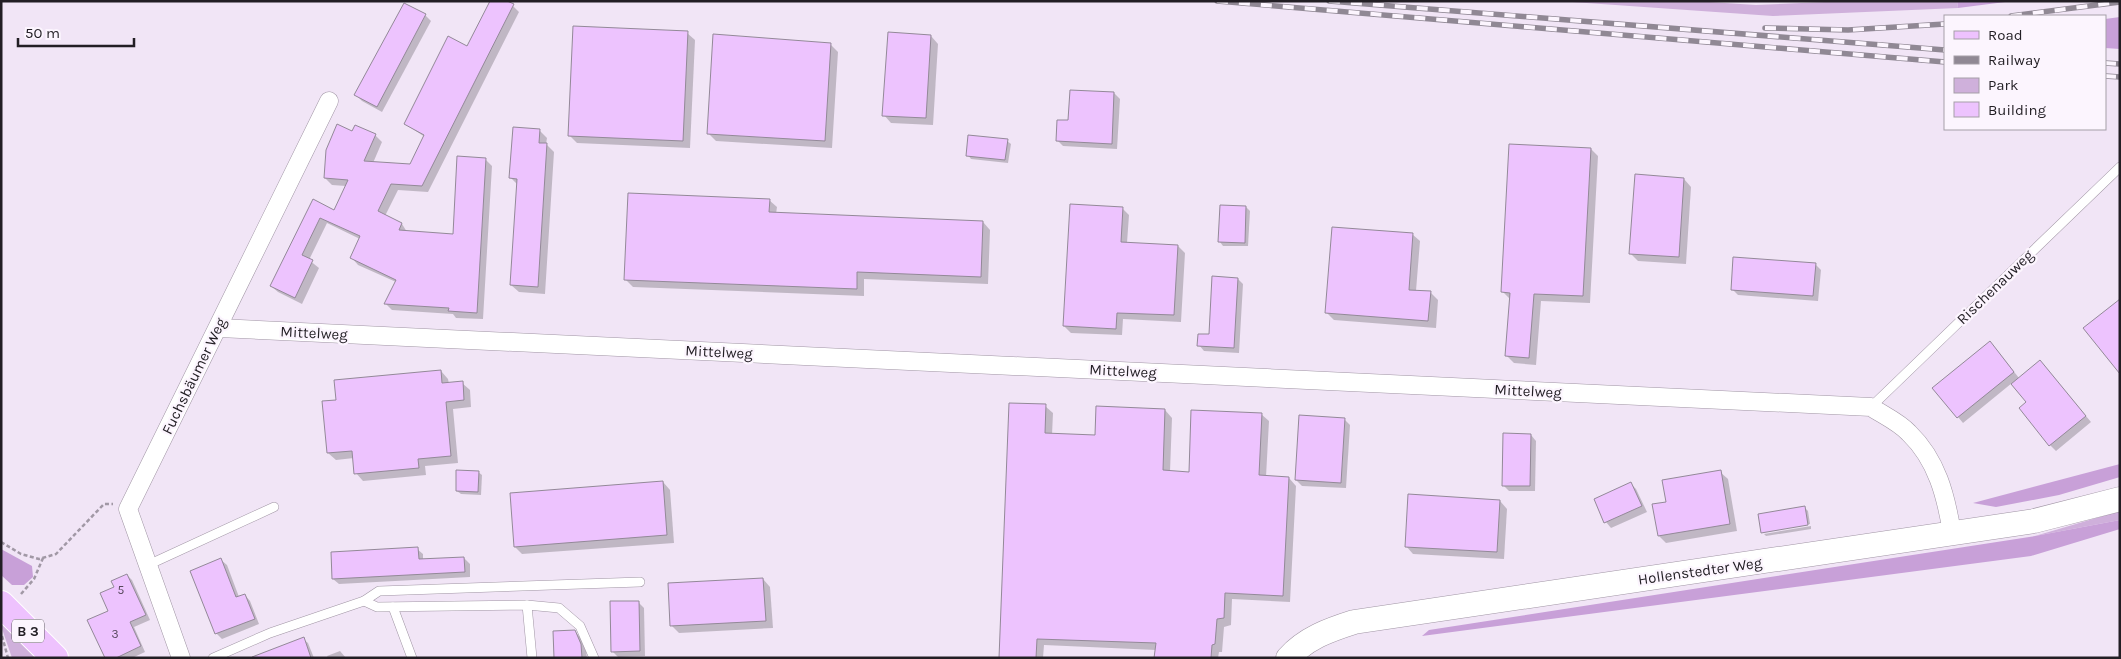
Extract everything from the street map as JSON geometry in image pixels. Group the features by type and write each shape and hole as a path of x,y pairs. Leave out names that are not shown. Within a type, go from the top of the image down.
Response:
{"main road":[{"name":"Hollenstedter Weg","path":"1288,658 1302,645 1326,631 1354,622 2034,521 2120,499"},
{"name":"B 3","path":"10,600 54,658"}],"street":[{"name":"Fuchsbäumer Weg","path":"128,509 329,101"},
{"name":"Mittelweg","path":"218,328 1871,407"},
{"path":"1871,407 1909,432 1933,464 1945,495 1952,533"},
{"path":"128,509 181,658"}],"lane":[{"name":"Rischenauweg","path":"1871,407 2120,166"},
{"path":"148,565 274,507"},
{"path":"213,658 270,633 364,601 379,591 640,582"},
{"path":"364,601 377,607 527,604 559,608 580,626 594,658"},
{"path":"527,604 532,658"},
{"path":"393,607 412,658"}],"path":[{"path":"1,542 21,554 43,558 56,554 104,504 116,504 128,509"},
{"path":"10,600 34,579 43,558"},
{"path":"1,635 8,658"}],"green space":[{"path":"1558,1 1694,1 1756,5 1849,1 1957,1 1958,8 1773,16"},
{"path":"2120,511 2120,520 2035,536"},
{"path":"1,616 43,658 12,658 1,626"}],"shaded area":[{"path":"1957,1 2013,1 1958,8"},
{"path":"2120,17 2120,49 2106,48 2106,19"},
{"path":"2120,464 2120,477 2059,495 1996,507 1973,503"},
{"path":"2120,520 2120,529 2031,556 1422,636 1429,630 2035,536"},
{"path":"1,549 32,566 33,577 24,585 12,585 1,575"}],"building":[{"path":"490,1 507,1 514,4 422,186 391,184 378,211 402,223 399,230 453,234 457,156 486,158 477,313 448,311 449,308 384,304 396,280 350,258 360,236 320,218 302,255 313,260 295,298 270,286 313,199 334,210 348,180 324,178 326,150 337,124 352,131 355,125 376,134 364,161 410,164 424,135 404,124 448,36 467,46"},
{"path":"404,3 426,14 377,107 354,95"},
{"path":"573,26 688,31 683,141 568,136"},
{"path":"888,32 931,35 926,118 882,116"},
{"path":"713,34 831,43 825,141 707,134"},
{"path":"1070,90 1114,92 1112,144 1056,141 1057,120 1068,120"},
{"path":"513,127 540,129 539,143 547,143 538,287 510,285 517,179 509,178"},
{"path":"968,135 1008,139 1005,160 966,156"},
{"path":"1509,144 1591,148 1583,296 1534,294 1529,358 1505,356 1510,293 1501,292"},
{"path":"1635,174 1684,178 1679,257 1629,254"},
{"path":"628,193 770,199 769,212 983,221 981,277 857,272 857,289 624,280"},
{"path":"1070,204 1123,207 1121,242 1178,245 1174,315 1117,313 1116,329 1063,326"},
{"path":"1220,205 1246,206 1245,243 1218,242"},
{"path":"1332,227 1413,233 1409,290 1431,291 1428,321 1325,313"},
{"path":"1733,257 1816,263 1813,296 1731,290"},
{"path":"1212,276 1238,278 1234,348 1197,346 1198,334 1209,334"},
{"path":"2120,299 2120,374 2083,328"},
{"path":"1990,341 2014,372 1957,418 1932,388"},
{"path":"2040,360 2086,416 2049,446 2019,408 2026,402 2011,384"},
{"path":"441,370 442,383 463,381 464,400 446,402 451,456 418,459 419,468 354,474 352,451 327,453 322,401 336,400 334,380"},
{"path":"1009,403 1046,404 1045,433 1095,435 1096,406 1165,409 1163,470 1189,472 1191,410 1262,413 1259,475 1289,477 1283,596 1225,593 1224,618 1217,619 1215,644 1212,645 1211,658 1154,658 1156,643 1037,639 1036,658 999,658"},
{"path":"1299,415 1345,418 1341,483 1295,480"},
{"path":"1503,433 1531,434 1530,486 1502,486"},
{"path":"456,470 479,471 478,492 456,491"},
{"path":"1721,470 1730,524 1658,536 1652,504 1666,502 1662,480"},
{"path":"663,481 667,535 514,547 510,493"},
{"path":"1631,482 1642,506 1604,523 1594,499"},
{"path":"1408,494 1500,500 1497,552 1405,547"},
{"path":"1805,506 1808,525 1761,533 1758,514"},
{"path":"418,547 419,559 464,557 465,572 332,579 331,552"},
{"path":"221,558 236,597 245,594 255,619 215,634 190,571"},
{"path":"127,574 146,615 130,622 141,646 116,658 105,658 87,620 108,611 100,593 114,587 111,581"},
{"path":"763,578 766,621 670,626 668,583"},
{"path":"610,601 639,601 640,651 611,652"},
{"path":"575,630 581,644 582,658 554,658 553,631"},
{"path":"304,637 311,658 252,657"}],"railway":[{"path":"1217,1 1944,62"},
{"path":"1329,1 1944,50"},
{"path":"2019,15 2120,2"},
{"path":"1765,28 1848,30 1944,24"},
{"path":"2106,63 2120,64"},
{"path":"2106,76 2120,77"}]}
